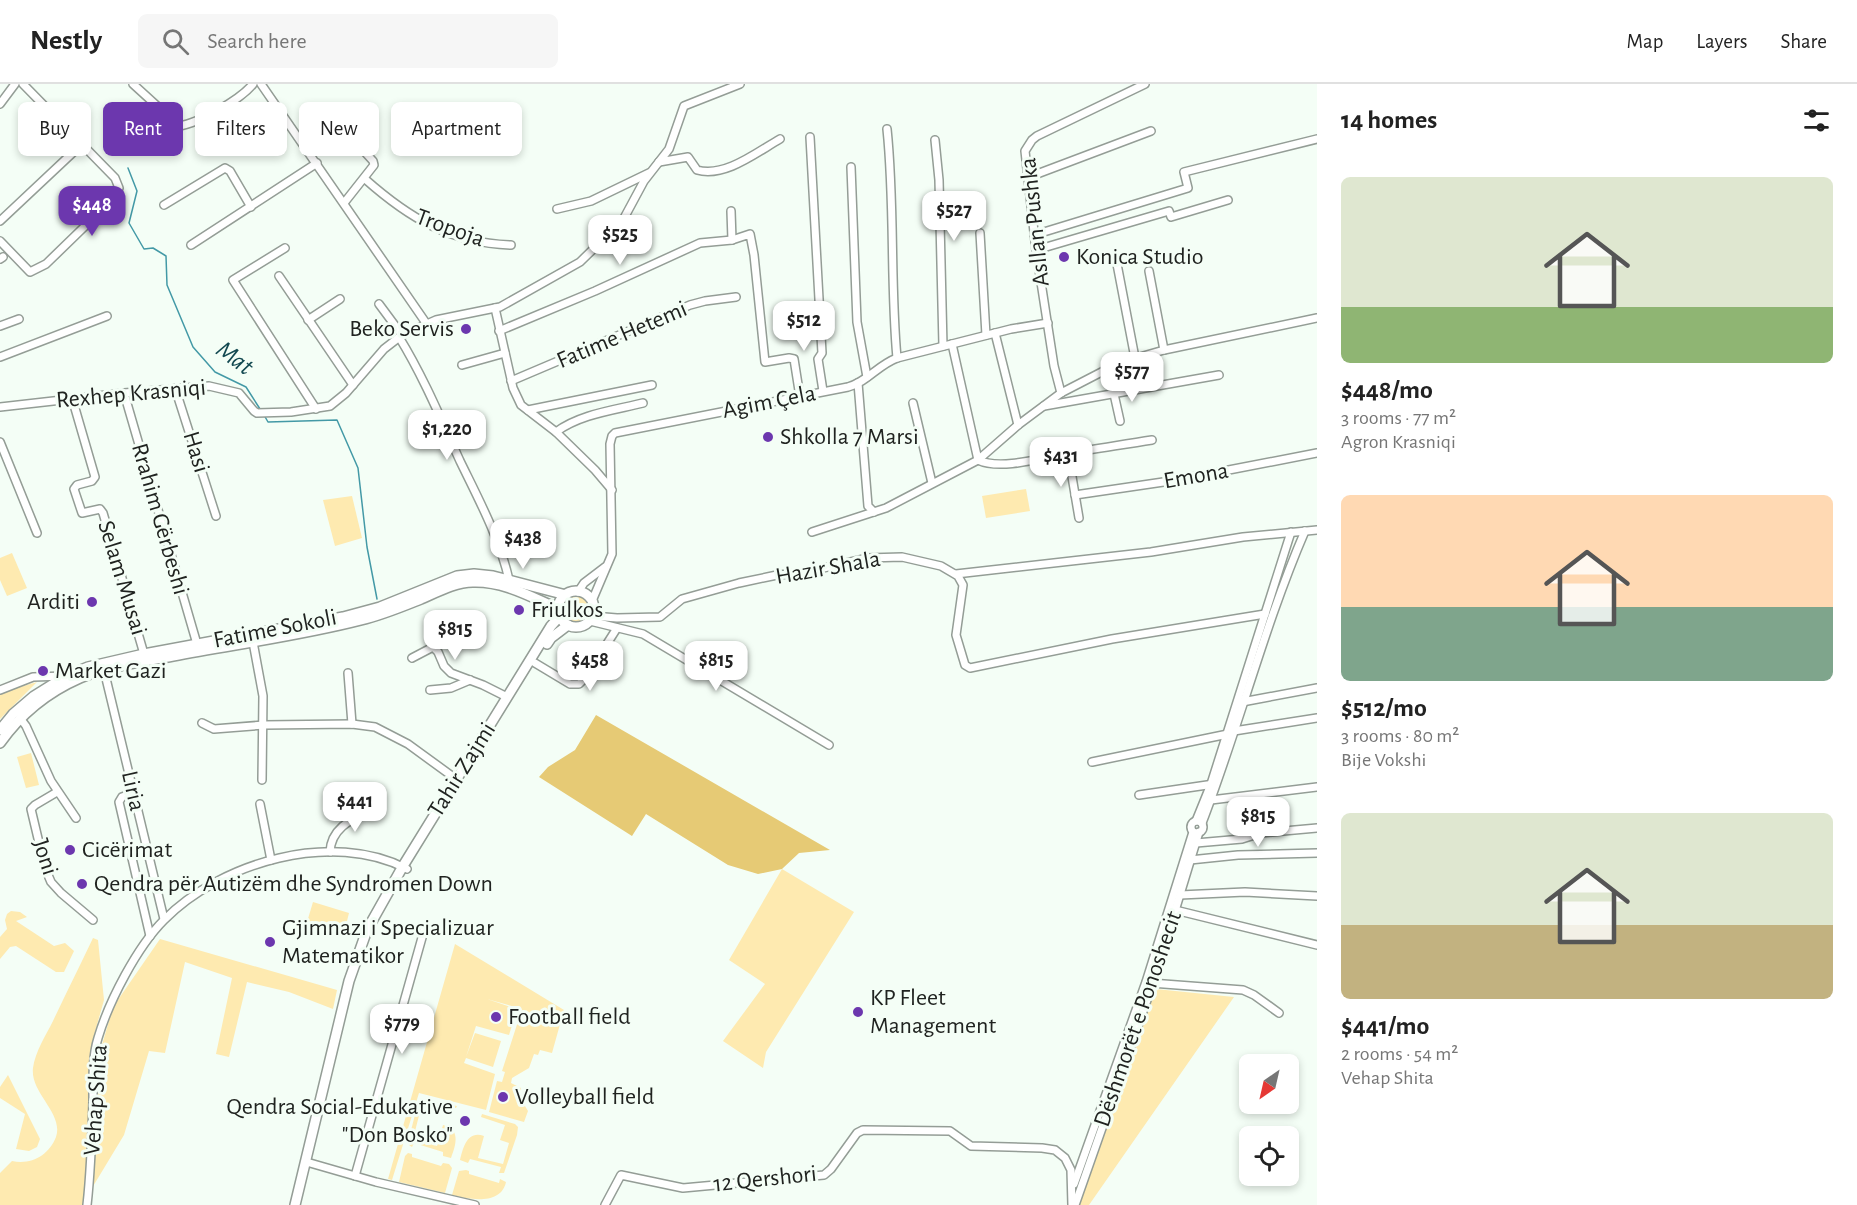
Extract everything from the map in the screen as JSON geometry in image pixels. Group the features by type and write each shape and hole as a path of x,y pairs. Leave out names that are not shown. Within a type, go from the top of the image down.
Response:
{"street":[{"path":"0,104 15,84"},
{"path":"23,84 41,102"},
{"path":"133,84 179,126 200,119 246,92 253,84"},
{"path":"261,84 426,323"},
{"name":"Rexhep Krasniqi","path":"0,407 209,386 234,390 243,396 254,411 263,413 330,406 353,385 376,357 400,336 426,323 507,304 570,270 586,258 623,220 651,172 673,141 684,106 740,84"},
{"name":"Asllan Pushka","path":"1061,393 1036,250 1025,151 1032,140 1145,84"},
{"path":"887,129 890,162 892,299 897,358"},
{"path":"1029,177 1151,131"},
{"path":"810,137 822,353 818,359 823,392"},
{"path":"659,162 688,157 697,170 713,171 744,160 780,139"},
{"path":"1034,235 1188,188 1184,172 1317,139"},
{"path":"935,140 939,180 943,346"},
{"path":"0,241 30,272 46,264 116,196 119,188 117,181 91,154"},
{"path":"0,221 69,156"},
{"path":"344,203 373,168 373,161 368,156"},
{"path":"191,245 317,163"},
{"path":"851,167 857,322 867,377"},
{"path":"164,205 225,168 230,171 251,207"},
{"path":"557,209 591,201 651,172"},
{"name":"Tropoja","path":"364,179 402,210 429,226 476,242 511,245"},
{"path":"1036,250 1169,211 1171,217 1228,200"},
{"path":"731,211 732,240"},
{"path":"980,233 986,335"},
{"path":"499,331 596,291 700,243 732,240 750,234 765,362 792,358 800,397"},
{"path":"285,248 233,280 316,409"},
{"path":"1117,264 1135,358"},
{"path":"1149,271 1164,350"},
{"path":"279,276 353,385"},
{"name":"Fatime Hetemi","path":"511,381 690,305 736,297"},
{"path":"308,320 340,299"},
{"path":"379,304 400,336 418,370 481,506 503,561 508,580"},
{"path":"495,308 511,381 520,405 556,432 612,490"},
{"path":"0,357 107,316"},
{"path":"812,532 886,508 978,460 1018,425 1061,393 1105,370 1164,350 1317,318"},
{"path":"0,326 19,319"},
{"name":"Agim Çela","path":"592,601 612,554 610,444 615,433 823,392 858,383 882,365 897,358 986,335 1048,323"},
{"path":"995,333 1018,425"},
{"path":"952,344 978,460"},
{"path":"462,365 505,353"},
{"path":"1042,407 1219,375"},
{"path":"858,383 868,506 874,512"},
{"path":"528,410 652,385"},
{"name":"Hasi","path":"175,388 216,516"},
{"name":"Rrahim Gërbeshi","path":"124,393 197,644"},
{"path":"1114,394 1120,421"},
{"name":"Selam Musai","path":"72,398 94,477 92,481 77,485 75,489 82,513 100,509 103,513 144,654"},
{"path":"913,403 932,483"},
{"path":"556,432 589,417 643,404"},
{"path":"978,460 990,463 1020,462 1152,440"},
{"path":"0,442 37,533"},
{"path":"1068,453 1078,518"},
{"name":"Emona","path":"1075,495 1177,480 1317,453"},
{"path":"1265,614 1112,639 970,668 965,665 957,644 957,624 963,585 956,574 1317,530"},
{"name":"Dëshmorët e Ponoshecit","path":"1196,832 1202,830 1199,822 1231,733 1265,614 1305,531"},
{"name":"Dëshmorët e Ponoshecit","path":"1240,701 1278,587 1291,532"},
{"name":"Hazir Shala","path":"591,618 660,617 682,599 739,583 777,575 802,573 867,558 902,557 941,566 956,574"},
{"path":"578,592 607,565"},
{"name":"Fatime Sokoli","path":"0,743 30,704 66,676 144,654 356,614 391,603 458,576 474,574 566,595"},
{"name":"Fatime Sokoli","path":"0,730 13,714 103,667 253,642 369,618 466,582 484,582 507,587 527,594 559,613"},
{"path":"578,592 585,594 592,601 594,608 591,618 580,627 568,625 559,613 561,601 566,595 578,592"},
{"name":"Tahir Zajmi","path":"300,1205 361,957 376,922 456,779 559,613"},
{"path":"591,618 643,634 829,745"},
{"name":"Tahir Zajmi","path":"295,1205 354,962 371,920 551,638 568,625"},
{"path":"535,663 570,684 579,684 586,677 617,627"},
{"path":"253,642 263,696 262,780"},
{"path":"412,658 434,647 447,670 507,697"},
{"name":"Liria","path":"103,667 164,919"},
{"path":"348,673 352,724"},
{"path":"0,690 33,677 66,676"},
{"path":"430,690 451,688 470,680"},
{"path":"1240,701 1317,688"},
{"name":"Joni","path":"20,718 57,792 76,818"},
{"path":"1092,762 1317,718"},
{"path":"202,723 214,729 264,725 352,724 375,727 408,744 456,779"},
{"path":"1139,795 1214,784"},
{"name":"Dëshmorët e Ponoshecit","path":"1199,822 1211,800 1214,784"},
{"path":"1211,800 1317,787"},
{"name":"Joni","path":"57,792 31,809 45,868 56,887 93,920"},
{"path":"133,793 122,797 118,802 150,936"},
{"path":"260,804 272,860"},
{"path":"330,852 330,844 335,833 372,809"},
{"path":"1196,843 1248,838 1270,831 1317,828"},
{"name":"Dëshmorët e Ponoshecit","path":"1074,1205 1071,1189 1176,910 1196,843 1196,832"},
{"name":"Dëshmorët e Ponoshecit","path":"1074,1205 1150,982 1196,832"},
{"name":"Vehap Shita","path":"87,1205 91,1171 93,1076 97,1039 123,978 164,919 208,888 241,871 293,855 330,852 378,858 405,868"},
{"path":"1190,860 1238,855 1317,853"},
{"path":"1180,895 1245,892 1317,896"},
{"path":"1176,910 1317,945"},
{"path":"355,1176 425,927"},
{"path":"1150,982 1243,990 1279,1013"},
{"name":"12 Qershori","path":"605,1205 621,1175 682,1188 824,1175 857,1133 863,1130 948,1131 976,1146 1049,1148 1060,1154 1069,1164 1071,1189"},
{"path":"310,1163 474,1205"}],"shaded area":[{"path":"1026,489 1030,511 986,518 982,496"},
{"path":"352,496 362,538 335,546 323,500"},
{"path":"12,553 27,588 7,596 0,580 0,558"},
{"path":"576,596 586,600 590,610 586,620 576,624 566,620 562,610 566,600"},
{"path":"37,682 0,719 0,695"},
{"path":"596,715 830,850 799,853 782,869 758,874 728,865 646,814 632,836 539,777 548,767 575,750"},
{"path":"31,753 39,785 26,788 17,757"},
{"path":"782,869 854,912 766,1052 763,1068 723,1041 765,984 729,960"},
{"path":"313,902 349,913 344,933 307,922"},
{"path":"11,911 20,912 27,917 16,921 54,946 65,943 74,951 64,972 56,972 16,946 10,947 0,959 0,937 7,929 5,920"},
{"path":"93,938 98,940 104,1000 93,1039 90,1091 90,1174 84,1205 0,1205 0,1173 12,1161 33,1160 44,1154 56,1137 55,1120 36,1086 33,1068 41,1044"},
{"path":"160,939 337,990 333,1009 289,992 247,982 229,1057 216,1054 232,978 185,962 165,1053 149,1051 124,1135 92,1188 97,1062 113,1007"},
{"path":"455,944 564,1010 552,1053 540,1050 538,1055 534,1054 529,1068 512,1078 511,1083 521,1088 520,1098 528,1111 524,1122 489,1112 497,1081 502,1082 505,1072 502,1071 522,1009 487,999 517,1009 509,1035 476,1026 466,1057 475,1033 501,1041 493,1067 466,1058 464,1063 495,1074 486,1110 419,1093 392,1180 388,1179"},
{"path":"1146,988 1234,997 1089,1205 1072,1205 1071,1187 1109,1091 1127,1057"},
{"path":"8,1075 40,1139 37,1147 29,1151 16,1149 25,1114 0,1098 0,1087"},
{"path":"422,1099 457,1106 456,1108 434,1103 433,1107 422,1104 413,1139 437,1146 443,1125 449,1127 456,1138 451,1158 443,1156 443,1152 414,1143 412,1147 409,1145 417,1107"},
{"path":"482,1114 515,1124 518,1127 504,1173 499,1173 501,1167 470,1159 468,1163 460,1160 467,1141 478,1135 484,1136 478,1158 503,1164 509,1143 500,1140 505,1125 481,1117"},
{"path":"408,1153 412,1154 412,1157 441,1166 443,1163 449,1164 452,1168 445,1193 399,1182 405,1156"},
{"path":"466,1170 469,1174 499,1183 500,1179 506,1182 503,1189 492,1198 476,1199 452,1195 459,1171"}],"waterway":[{"name":"Mat","path":"128,168 137,191 129,223 144,249 153,248 166,256 167,285 193,347 215,372 246,387 260,409"},
{"name":"Mat","path":"264,415 268,422 337,420 358,468 367,547 377,599"}],"place":[{"name":"Konica Studio","path":"1064,257"},
{"name":"Beko Servis","path":"466,329"},
{"name":"Shkolla 7 Marsi","path":"768,437"},
{"name":"Arditi","path":"92,602"},
{"name":"Friulkos","path":"519,610"},
{"name":"Market Gazi","path":"43,671"},
{"name":"Cicërimat","path":"70,850"},
{"name":"Qendra për Autizëm dhe Syndromen Down","path":"82,884"},
{"name":"Gjimnazi i Specializuar Matematikor","path":"270,942"},
{"name":"KP Fleet Management","path":"858,1012"},
{"name":"Football field","path":"496,1017"},
{"name":"Volleyball field","path":"503,1097"},
{"name":"Qendra Social-Edukative \"Don Bosko\"","path":"465,1121"}]}
